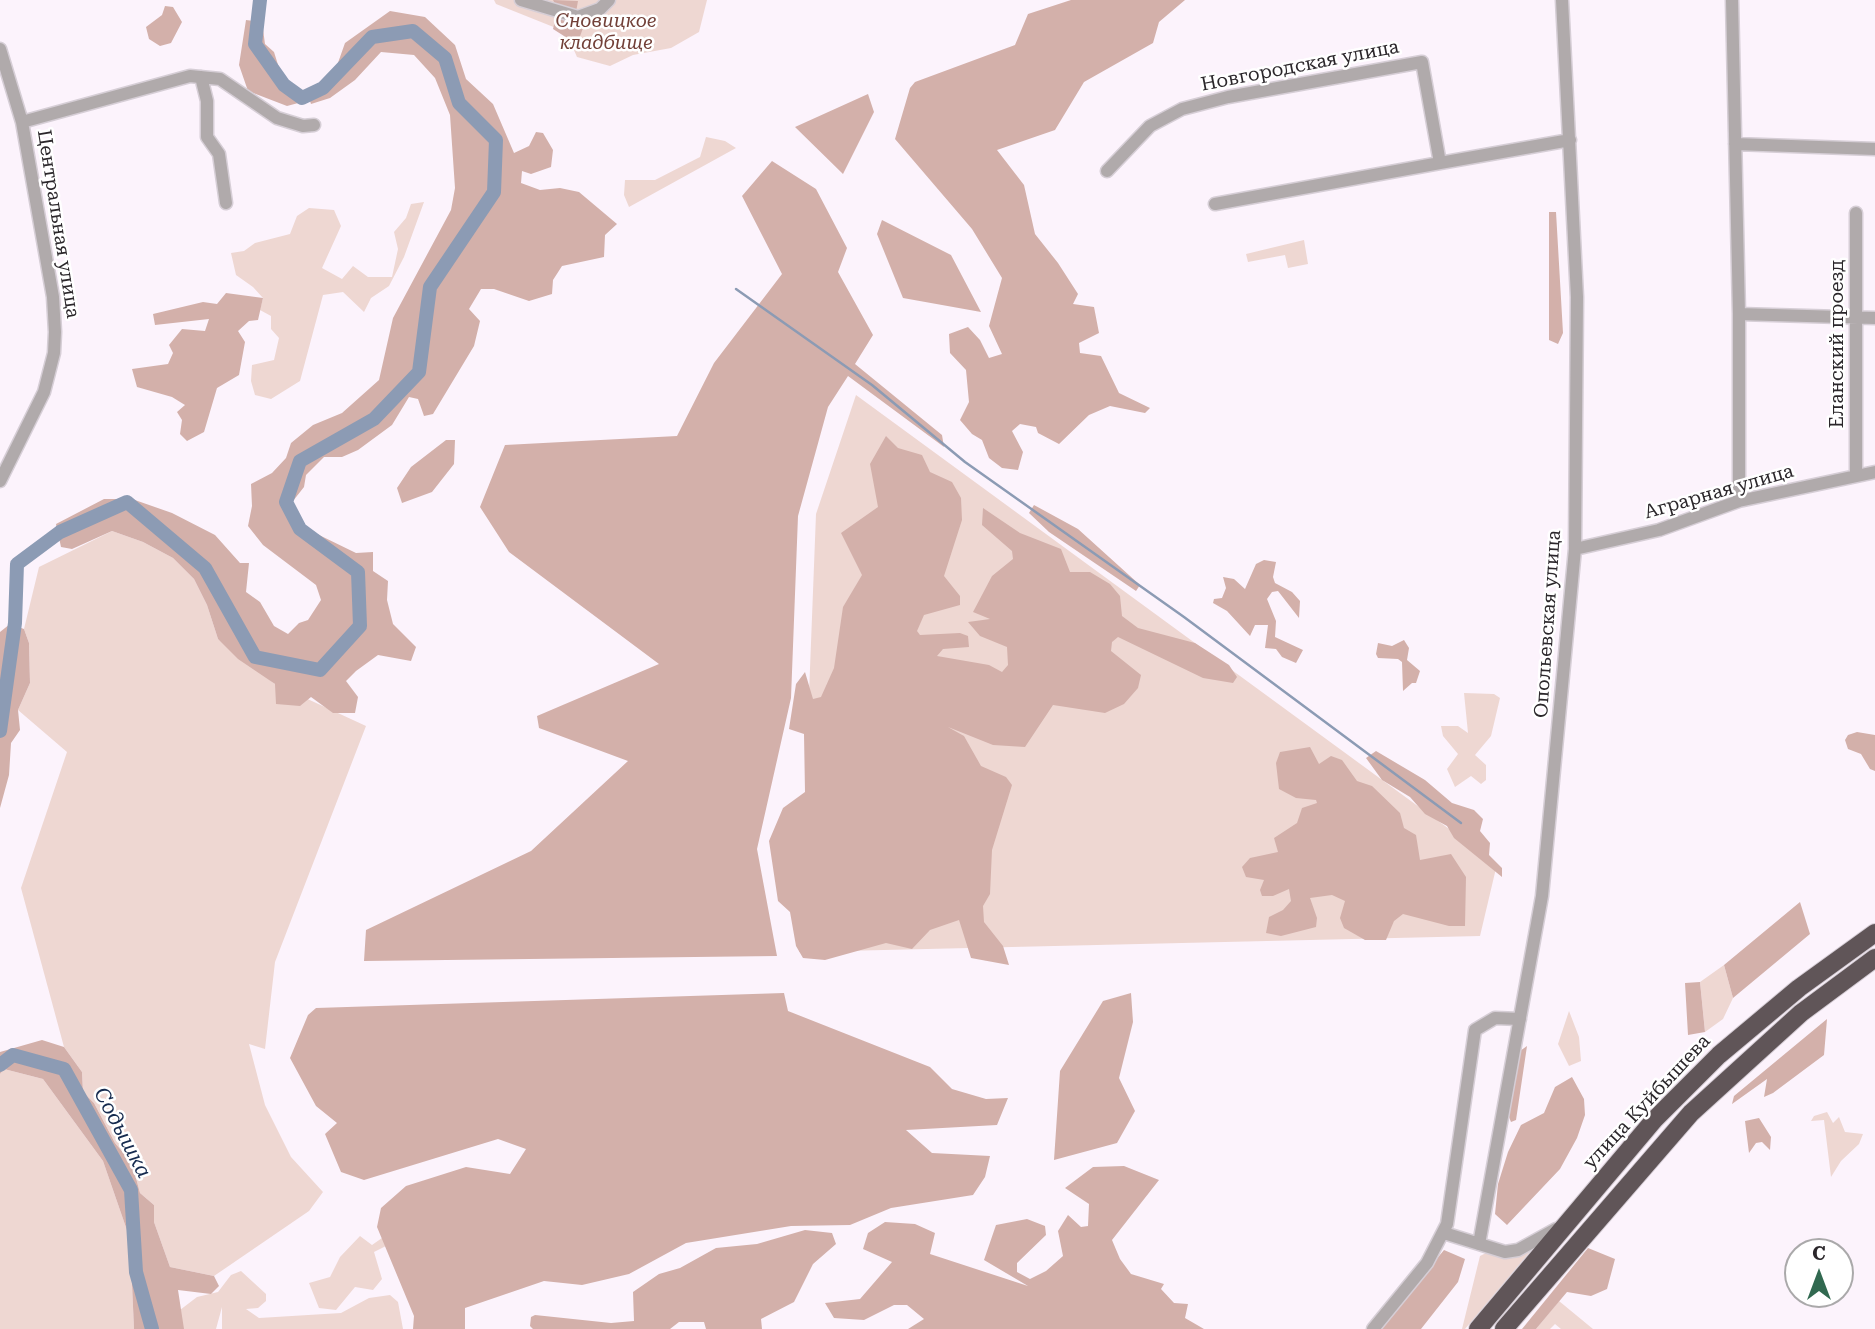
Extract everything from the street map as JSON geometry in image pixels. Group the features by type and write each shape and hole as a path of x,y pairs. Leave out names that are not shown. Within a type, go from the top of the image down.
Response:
{"highway":[{"name":"улица Куйбышева","path":"1478,1329 1654,1120 1719,1055 1799,989 1875,933"},
{"name":"улица Куйбышева","path":"1504,1329 1691,1113 1801,1013 1873,960"}],"street":[{"path":"520,0 578,17 600,9 609,0"},
{"name":"Опольевская улица","path":"1479,1244 1549,846 1575,549 1577,297 1562,0"},
{"path":"1732,0 1740,314 1740,501"},
{"name":"Центральная улица","path":"0,50 22,122 53,297 55,332 54,353 44,392 0,481"},
{"name":"Новгородская улица","path":"1107,171 1150,126 1182,109 1228,97 1422,62 1440,163"},
{"path":"22,122 195,77 220,79 277,118 314,125"},
{"path":"195,77 207,102 207,137 219,154 226,202"},
{"path":"1215,204 1570,139"},
{"path":"1735,144 1875,149"},
{"name":"Еланский проезд","path":"1856,213 1856,476"},
{"path":"1740,314 1875,318"},
{"name":"Аграрная улица","path":"1575,549 1659,530 1740,501 1875,472"},
{"path":"1373,1329 1427,1263 1444,1233 1451,1213 1475,1030 1495,1018 1520,1019"},
{"path":"1444,1233 1498,1251 1518,1250 1568,1220"}],"green space":[{"name":"Сновицкое кладбище","path":"494,0 707,0 699,32 671,48 633,55 610,66 577,57 566,32 496,4"},
{"path":"706,137 725,141 736,148 629,207 624,195 625,180 655,180 700,157"},
{"path":"424,202 404,257 389,286 371,298 364,312 343,292 323,295 300,381 271,399 255,395 251,381 252,365 274,360 279,338 271,329 271,316 260,310 263,298 236,275 231,253 244,251 255,243 290,234 297,216 309,208 334,210 341,226 322,268 342,279 353,266 368,277 392,277 398,249 394,232 406,218 411,204"},
{"path":"1304,240 1308,264 1288,268 1285,255 1248,262 1246,254"},
{"path":"856,395 1497,864 1480,936 799,952 816,514"},
{"path":"112,531 143,542 173,558 194,579 207,605 218,639 275,684 366,726 275,962 265,1049 249,1044 265,1105 291,1157 323,1192 309,1211 214,1276 170,1267 154,1222 154,1205 140,1193 132,1163 115,1143 94,1103 83,1092 82,1072 64,1047 21,888 67,752 18,710 30,683 29,643 24,629 39,567"},
{"path":"1464,693 1494,694 1500,698 1491,736 1475,755 1486,765 1486,780 1481,784 1471,776 1455,787 1447,769 1458,754 1443,736 1441,726 1458,726 1468,733"},
{"path":"1724,965 1733,998 1723,1019 1705,1032 1700,982"},
{"path":"1569,1011 1579,1037 1581,1061 1569,1066 1558,1044"},
{"path":"4,1069 43,1079 103,1161 130,1239 134,1329 0,1329 0,1074"},
{"path":"1827,1112 1833,1123 1839,1117 1845,1132 1863,1134 1859,1144 1841,1161 1831,1177 1824,1120 1811,1121 1814,1116"},
{"path":"360,1236 372,1245 382,1238 388,1245 374,1252 382,1279 373,1290 355,1287 336,1310 319,1308 309,1283 330,1277 340,1257"},
{"path":"1534,1247 1465,1329 1462,1329 1480,1256 1486,1253 1512,1257"},
{"path":"241,1271 266,1294 266,1301 258,1308 246,1309 259,1318 341,1313 369,1298 390,1295 398,1302 403,1329 222,1329 222,1307 216,1329 182,1329 180,1310 197,1297 218,1292 231,1275"},
{"path":"1559,1301 1593,1329 1561,1329 1555,1324 1550,1329 1536,1329"}],"shaded area":[{"path":"553,0 578,1 576,12 583,28 575,50 569,46 564,36 553,29 558,9"},
{"path":"1071,0 1185,0 1159,22 1153,43 1084,82 1055,130 997,150 1024,185 1035,234 1078,294 1073,304 1094,307 1099,333 1079,343 1080,353 1101,356 1119,393 1150,408 1145,413 1110,406 1089,415 1059,444 1038,433 1036,427 1020,424 1012,431 1023,452 1018,470 1002,468 989,458 982,440 972,434 960,420 969,402 966,370 950,353 949,334 968,327 980,340 989,358 1002,354 989,326 1002,278 972,229 895,139 910,88 915,82 1015,45 1028,14"},
{"path":"165,6 173,7 182,22 171,43 160,46 149,39 146,27 162,15"},
{"path":"390,11 425,17 455,45 466,79 493,104 514,153 529,146 536,132 543,133 553,150 551,167 531,174 522,171 521,183 540,190 560,188 579,192 617,224 605,235 604,257 562,266 553,280 552,294 529,301 494,289 481,289 469,309 480,321 474,346 433,414 424,416 418,399 409,397 392,425 358,450 342,457 324,457 306,475 304,487 293,501 287,502 300,529 317,534 356,553 373,552 373,571 388,581 387,600 393,624 416,647 411,661 378,655 356,671 346,681 358,697 355,713 333,713 311,697 300,706 276,704 275,684 238,659 218,639 207,605 194,579 173,558 143,542 112,531 72,549 61,547 56,524 104,499 132,499 172,513 215,535 240,563 249,563 246,592 260,602 274,626 288,634 299,623 308,620 321,600 316,585 263,545 248,526 252,506 251,484 272,473 286,458 291,443 313,425 342,413 379,380 393,318 451,210 455,188 450,115 435,78 414,55 381,52 355,80 330,98 311,104 309,98 328,91 345,43"},
{"path":"246,20 262,22 265,44 274,52 279,68 302,102 287,106 248,91 239,65"},
{"path":"868,94 874,112 843,174 795,127"},
{"path":"772,161 816,189 847,248 838,272 873,335 855,364 942,435 944,447 848,376 828,407 798,516 791,698 757,849 777,956 364,961 366,930 531,851 628,761 539,728 537,716 659,664 509,552 480,507 505,445 677,436 714,363 782,274 742,196"},
{"path":"1549,212 1556,212 1563,333 1558,344 1549,340"},
{"path":"882,220 951,255 981,312 903,298 877,234"},
{"path":"226,293 263,298 258,320 249,321 238,331 245,342 239,375 217,388 204,432 187,441 180,434 182,420 177,412 185,405 172,397 137,387 132,369 168,364 173,353 169,345 182,329 205,331 209,319 155,325 153,314 203,302 217,304"},
{"path":"886,436 898,448 922,455 930,472 952,482 961,498 962,520 944,576 960,596 960,605 924,615 917,631 920,635 960,633 968,636 969,647 943,649 937,656 989,665 1002,672 1008,665 1007,647 980,636 968,622 990,619 973,612 992,576 1013,559 1012,551 982,525 983,508 1020,533 1061,549 1070,572 1090,572 1110,584 1120,596 1122,616 1138,628 1195,643 1229,665 1237,677 1233,683 1203,678 1118,637 1112,642 1111,651 1141,675 1138,688 1124,704 1105,713 1053,705 1025,747 993,745 948,727 964,736 981,766 1006,777 1012,785 992,850 990,894 983,906 984,922 1003,946 1009,965 971,958 959,920 930,930 912,949 886,943 825,960 803,958 796,946 790,912 778,901 769,841 783,808 805,792 804,734 789,729 796,684 805,672 813,699 821,697 834,668 843,607 862,575 841,533 878,507 870,464"},
{"path":"446,440 455,440 454,464 432,492 402,503 397,488 411,467"},
{"path":"1034,505 1078,529 1140,585 1136,591 1049,532 1029,513"},
{"path":"1264,560 1276,562 1273,577 1275,583 1292,592 1300,601 1299,618 1278,591 1272,592 1267,599 1276,621 1275,637 1303,650 1296,663 1282,657 1276,649 1265,648 1268,625 1255,625 1250,636 1227,611 1213,603 1214,599 1222,598 1226,588 1223,577 1234,579 1245,589 1256,564"},
{"path":"10,624 24,629 29,643 30,683 18,710 20,730 11,743 9,775 0,808 0,632"},
{"path":"1404,640 1409,648 1407,660 1420,671 1416,683 1403,691 1402,662 1398,659 1378,658 1376,654 1378,643 1392,646"},
{"path":"1857,732 1875,735 1875,771 1870,769 1861,754 1848,749 1845,740 1848,735"},
{"path":"1310,747 1319,764 1331,756 1342,760 1357,781 1372,786 1400,813 1404,828 1416,835 1420,860 1451,854 1466,877 1465,926 1449,926 1403,914 1394,921 1386,940 1365,940 1344,928 1340,918 1345,901 1332,895 1310,898 1317,918 1316,927 1281,936 1266,933 1269,917 1283,910 1291,901 1289,889 1273,896 1262,896 1260,890 1264,880 1246,877 1242,867 1250,858 1278,852 1274,838 1297,823 1302,808 1317,803 1316,800 1296,798 1279,789 1276,763 1280,752"},
{"path":"1376,751 1425,780 1452,803 1474,810 1483,819 1480,831 1490,843 1489,855 1502,868 1502,877 1454,838 1447,826 1425,814 1410,797 1382,780 1366,758"},
{"path":"1800,902 1810,934 1733,998 1724,965"},
{"path":"1700,982 1705,1032 1688,1035 1685,983"},
{"path":"784,993 788,1011 930,1067 952,1089 986,1099 1008,1098 997,1125 906,1130 932,1153 990,1156 985,1177 973,1195 891,1208 850,1225 791,1226 686,1243 629,1274 582,1285 544,1281 465,1308 465,1329 413,1329 414,1316 377,1227 381,1208 406,1186 466,1167 510,1174 526,1149 498,1139 364,1180 341,1172 325,1134 337,1123 316,1106 290,1058 308,1015 316,1008"},
{"path":"1131,993 1133,1022 1119,1078 1135,1111 1117,1143 1054,1160 1060,1071 1103,1001"},
{"path":"1827,1019 1824,1055 1773,1093 1764,1097 1767,1079 1732,1104 1734,1096"},
{"path":"42,1040 64,1047 82,1072 83,1092 94,1103 115,1143 132,1163 140,1193 154,1205 154,1222 170,1267 214,1276 219,1286 211,1294 178,1290 184,1329 134,1329 130,1239 103,1161 43,1079 4,1069 0,1074 0,1052"},
{"path":"1527,1046 1516,1120 1511,1122 1509,1117 1520,1051"},
{"path":"1572,1077 1584,1099 1585,1115 1577,1138 1560,1169 1507,1225 1495,1214 1498,1184 1508,1152 1521,1125 1544,1113 1555,1087"},
{"path":"1759,1118 1771,1137 1770,1150 1762,1142 1756,1143 1749,1153 1745,1121"},
{"path":"1124,1166 1159,1180 1112,1240 1120,1259 1131,1274 1164,1284 1161,1289 1174,1303 1188,1304 1185,1318 1204,1329 908,1329 924,1319 907,1305 894,1305 864,1320 834,1318 825,1303 860,1299 892,1262 863,1249 868,1233 885,1222 915,1224 935,1233 930,1254 1028,1286 984,1260 996,1225 1027,1219 1045,1226 1046,1235 1017,1263 1017,1272 1030,1279 1046,1271 1063,1256 1058,1231 1068,1215 1081,1227 1088,1226 1089,1204 1065,1188 1093,1167"},
{"path":"805,1230 832,1233 836,1244 813,1264 794,1302 761,1319 762,1329 706,1329 704,1322 679,1322 670,1329 533,1329 530,1326 531,1317 535,1315 611,1323 634,1321 633,1292 659,1274 680,1268 716,1248 757,1244"},
{"path":"1588,1248 1615,1259 1607,1289 1591,1296 1567,1292 1536,1329 1522,1329"},
{"path":"1444,1250 1465,1259 1458,1282 1421,1329 1379,1329"}],"waterway":[{"name":"Содышка","path":"0,731 15,623 17,564 60,532 127,502 205,568 255,657 320,670 360,626 358,572 300,529 286,502 300,461 374,419 419,372 430,287 494,192 496,140 459,103 445,58 413,31 372,37 323,88 302,98 284,85 255,44 260,0"},
{"path":"736,289 872,385 965,462 1184,617 1461,823"},
{"name":"Содышка","path":"0,1065 13,1055 64,1069 131,1190 136,1272 152,1329"}]}
